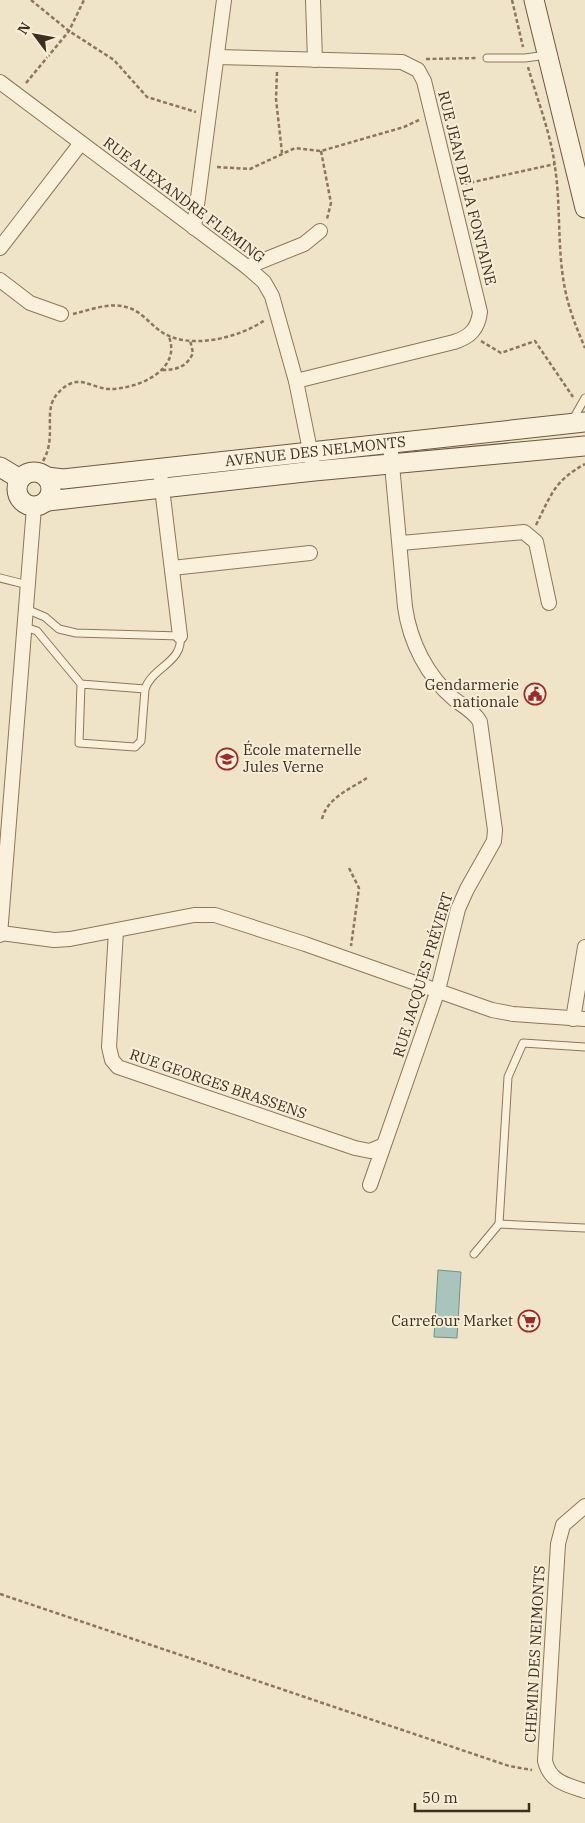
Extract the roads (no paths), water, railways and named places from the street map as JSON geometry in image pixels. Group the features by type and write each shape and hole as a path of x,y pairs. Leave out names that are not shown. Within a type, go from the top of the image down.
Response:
{"street":[{"path":"194,228 224,0"},
{"path":"217,57 315,60 313,0"},
{"path":"534,0 585,208"},
{"name":"RUE JEAN DE LA FONTAINE","path":"296,381 454,342 472,334 477,327 480,312 424,81 413,66 402,62 315,60"},
{"name":"RUE ALEXANDRE FLEMING","path":"0,82 247,267 269,289 296,381 314,471"},
{"path":"0,248 81,142"},
{"path":"247,267 304,244 320,231"},
{"path":"0,280 30,303 61,314"},
{"name":"AVENUE DES NELMONTS","path":"0,467 34,476 63,479 390,443 578,417"},
{"name":"RUE JACQUES PRÉVERT","path":"370,1184 438,990 458,909 494,841 495,830 480,722 475,715 436,681 418,651 407,619 390,443"},
{"name":"AVENUE DES NELMONTS","path":"41,504 314,471 585,446"},
{"path":"160,468 180,636"},
{"path":"41,504 24,504 18,495 34,476 52,486 41,504 28,585 0,934 60,940 194,915 215,915 502,1012 579,1019 585,947"},
{"path":"401,543 524,532 536,542 549,603"},
{"path":"172,568 310,553"},
{"name":"RUE GEORGES BRASSENS","path":"116,931 109,1047 112,1060 118,1067 355,1148 370,1151 382,1146"},
{"name":"CHEMIN DES NEIMONTS","path":"585,1506 563,1525 558,1544 546,1748 547,1770 560,1781 585,1790"}],"lane":[{"path":"487,58 525,58 548,55"},
{"path":"578,417 585,398"},
{"path":"0,578 28,585"},
{"path":"25,628 37,632 81,684 78,743 135,747 141,741 145,689 148,681 179,652 180,636 76,633 59,629 45,617 26,608"},
{"path":"81,684 145,689"},
{"path":"474,1254 499,1224 508,1077 522,1043 585,1047"},
{"path":"499,1224 585,1228"}],"water":[{"path":"438,1270 461,1272 457,1338 434,1337"}],"place":[{"name":"Gendarmerie nationale","path":"535,694"},
{"name":"École maternelle Jules Verne","path":"227,759"},
{"name":"Carrefour Market","path":"529,1321"}]}
